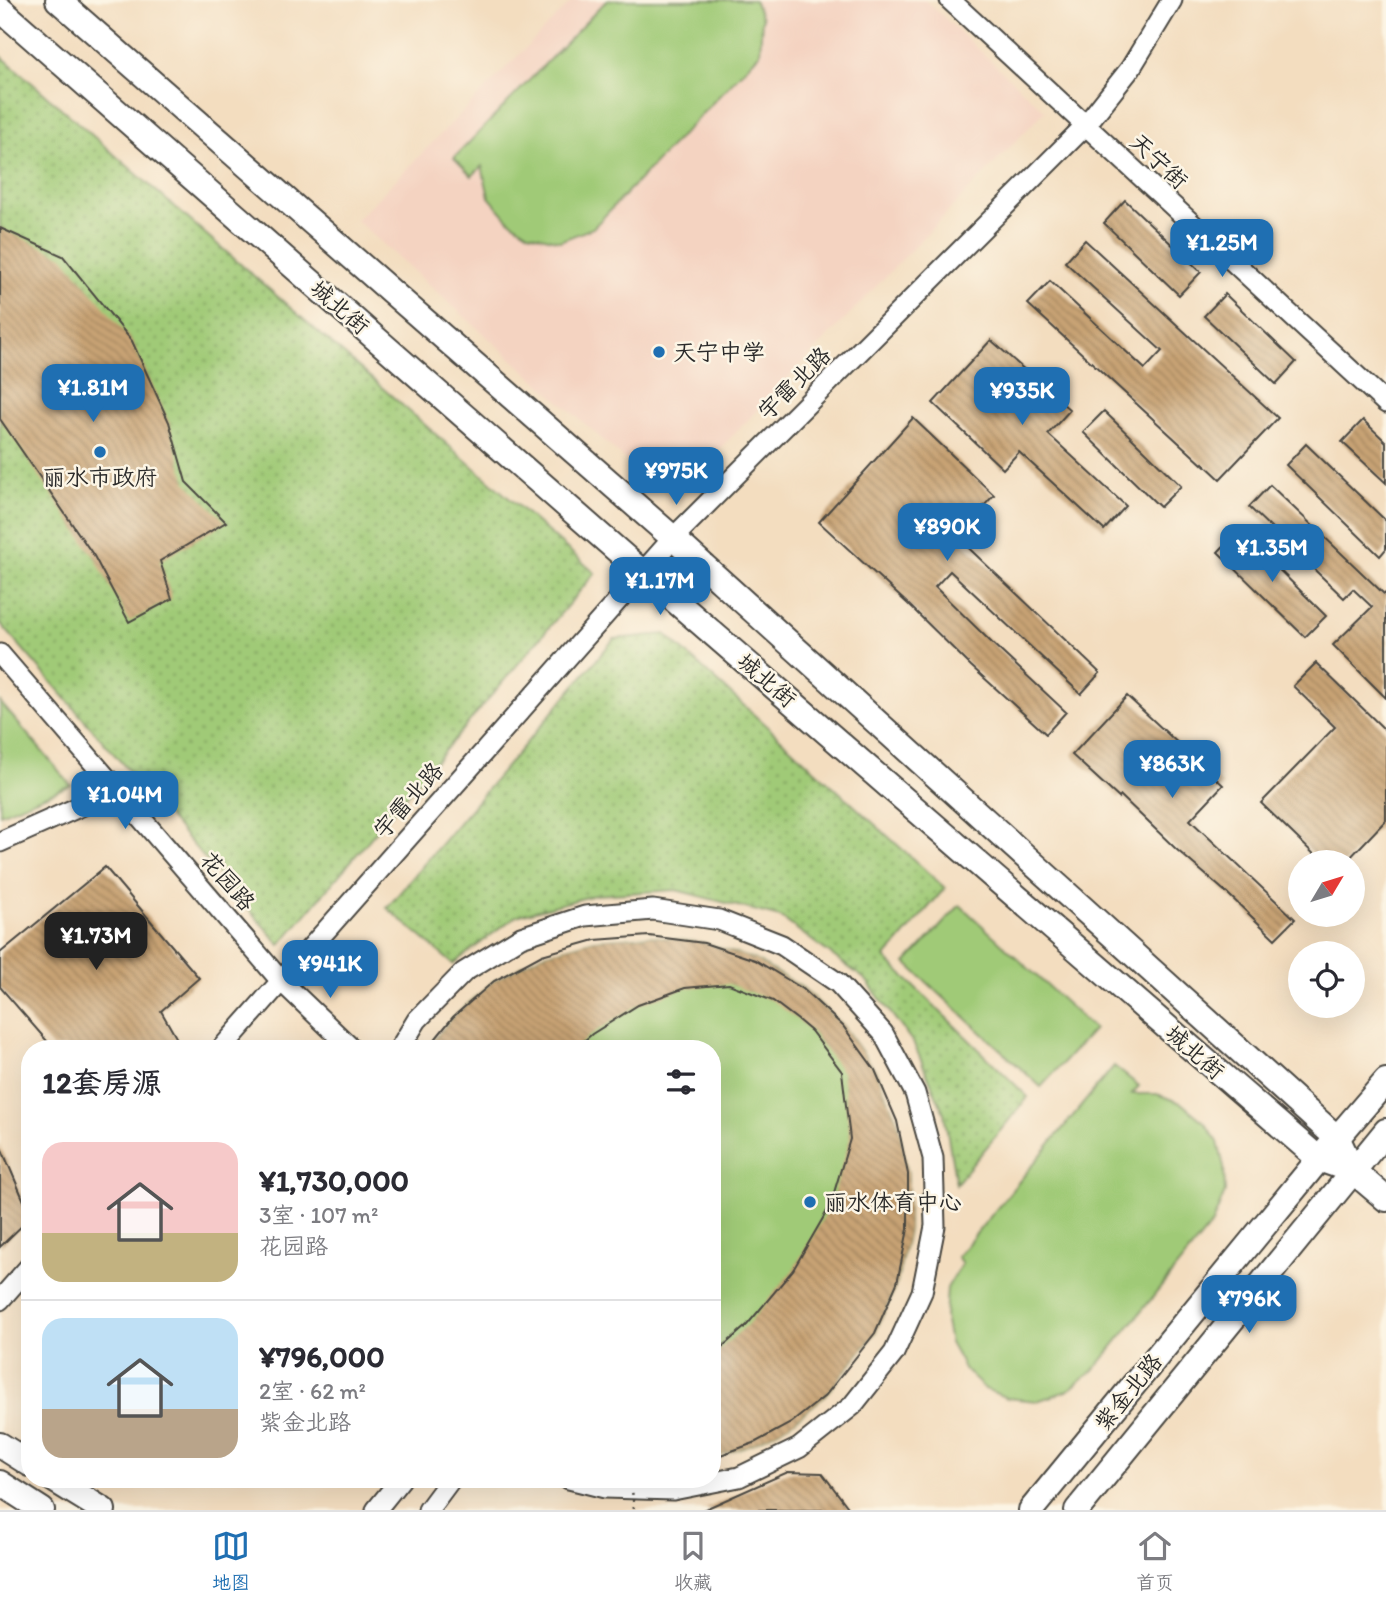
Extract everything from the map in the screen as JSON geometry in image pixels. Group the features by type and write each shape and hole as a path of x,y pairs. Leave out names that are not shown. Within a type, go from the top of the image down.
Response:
{"main road":[{"name":"城北街","path":"58,0 673,538 1338,1139 1353,1171"},
{"name":"城北街","path":"0,9 642,572 1319,1159 1353,1171 1386,1199"},
{"name":"紫金北路","path":"1031,1510 1386,1081"},
{"name":"紫金北路","path":"1077,1510 1386,1131"},
{"path":"0,1445 21,1458"},
{"path":"0,1483 43,1510"},
{"path":"68,1488 103,1510"}],"street":[{"name":"天宁街","path":"950,0 1386,402"},
{"name":"宇雷北路","path":"229,1040 673,538 1085,126 1130,69 1172,0"},
{"name":"花园路","path":"0,654 281,981 343,1040"},
{"path":"0,842 117,790"},
{"path":"405,1040 417,1020 464,972 522,937 585,916 653,910 719,919 782,945 838,983 883,1034 915,1093 933,1158 935,1226 922,1292 894,1353 852,1406 800,1448 739,1477 721,1481"},
{"path":"0,1300 21,1276"},
{"path":"376,1510 394,1488"},
{"path":"428,1510 444,1488"},
{"path":"601,1488 683,1488"}],"path":[{"path":"632,1488 634,1510"}],"shaded area":[{"name":"天宁中学","path":"573,0 925,0 1045,111 685,485 671,489 657,488 356,220"}],"green space":[{"path":"607,0 754,0 762,18 760,53 593,228 560,241 529,233 509,220 489,197 482,166 472,176 454,158"},
{"path":"0,55 595,573 280,945 0,623"},
{"path":"665,634 945,888 885,958 1028,1097 956,1184 944,1113 914,1044 866,980 780,917 676,890 595,895 516,916 453,964 387,908 614,639"},
{"path":"0,702 71,785 0,814"},
{"path":"960,905 1094,1029 1041,1087 906,963"},
{"name":"丽水体育中心","path":"649,936 704,943 755,960 803,988 843,1026 875,1070 897,1121 908,1174 908,1229 897,1283 875,1333 825,1396 791,1423 754,1443 721,1455 721,1040 434,1040 453,1017 494,981 542,955 595,940"},
{"path":"1114,1066 1139,1086 1132,1094 1157,1094 1181,1103 1204,1122 1218,1142 1224,1167 1225,1192 1212,1224 1094,1370 1067,1391 1037,1401 1007,1398 985,1389 965,1370 950,1343 945,1317 947,1288 962,1263 957,1257"}],"building":[{"path":"1125,200 1201,272 1179,295 1104,223"},
{"name":"丽水市政府","path":"0,228 63,256 132,341 169,422 186,482 226,522 160,561 172,599 129,622 94,556 0,419"},
{"path":"1085,240 1278,418 1220,479 1028,304 1050,281 1145,369 1162,351 1065,262"},
{"path":"1225,294 1296,362 1276,384 1204,316"},
{"path":"991,340 1070,410 1048,434 1126,506 1104,530 1019,452 1003,469 933,403"},
{"path":"1104,411 1181,486 1160,507 1083,432"},
{"path":"913,418 994,495 956,536 1100,673 1081,694 950,571 935,587 1066,712 1046,734 819,522"},
{"path":"1363,420 1386,442 1386,483 1342,442"},
{"path":"1306,444 1386,521 1386,549 1380,556 1286,465"},
{"path":"1270,485 1386,593 1386,698 1333,645 1372,607 1353,589 1344,598 1249,507"},
{"path":"1239,530 1326,616 1305,637 1218,552"},
{"path":"1316,663 1386,731 1386,820 1357,850 1310,850 1261,803 1335,727 1293,686"},
{"path":"1127,696 1223,785 1190,820 1288,912 1288,926 1275,939 1121,796 1119,798 1072,755"},
{"path":"105,867 199,978 161,1011 176,1040 46,1040 0,987 0,953"},
{"path":"649,936 704,943 755,960 803,989 843,1026 875,1070 897,1121 908,1174 908,1229 897,1283 875,1333 825,1396 791,1423 754,1443 721,1455 721,1348 747,1325 793,1270 830,1206 850,1139 842,1072 811,1031 798,1020 773,1001 729,984 685,988 638,1005 585,1040 434,1040 453,1017 494,981 542,955 595,940"},
{"path":"0,1145 21,1194 21,1227 0,1247"},
{"path":"788,1472 822,1473 850,1510 703,1510"}],"place":[{"name":"天宁中学","path":"659,352"},
{"name":"丽水市政府","path":"100,452"},
{"name":"丽水体育中心","path":"810,1202"}]}
